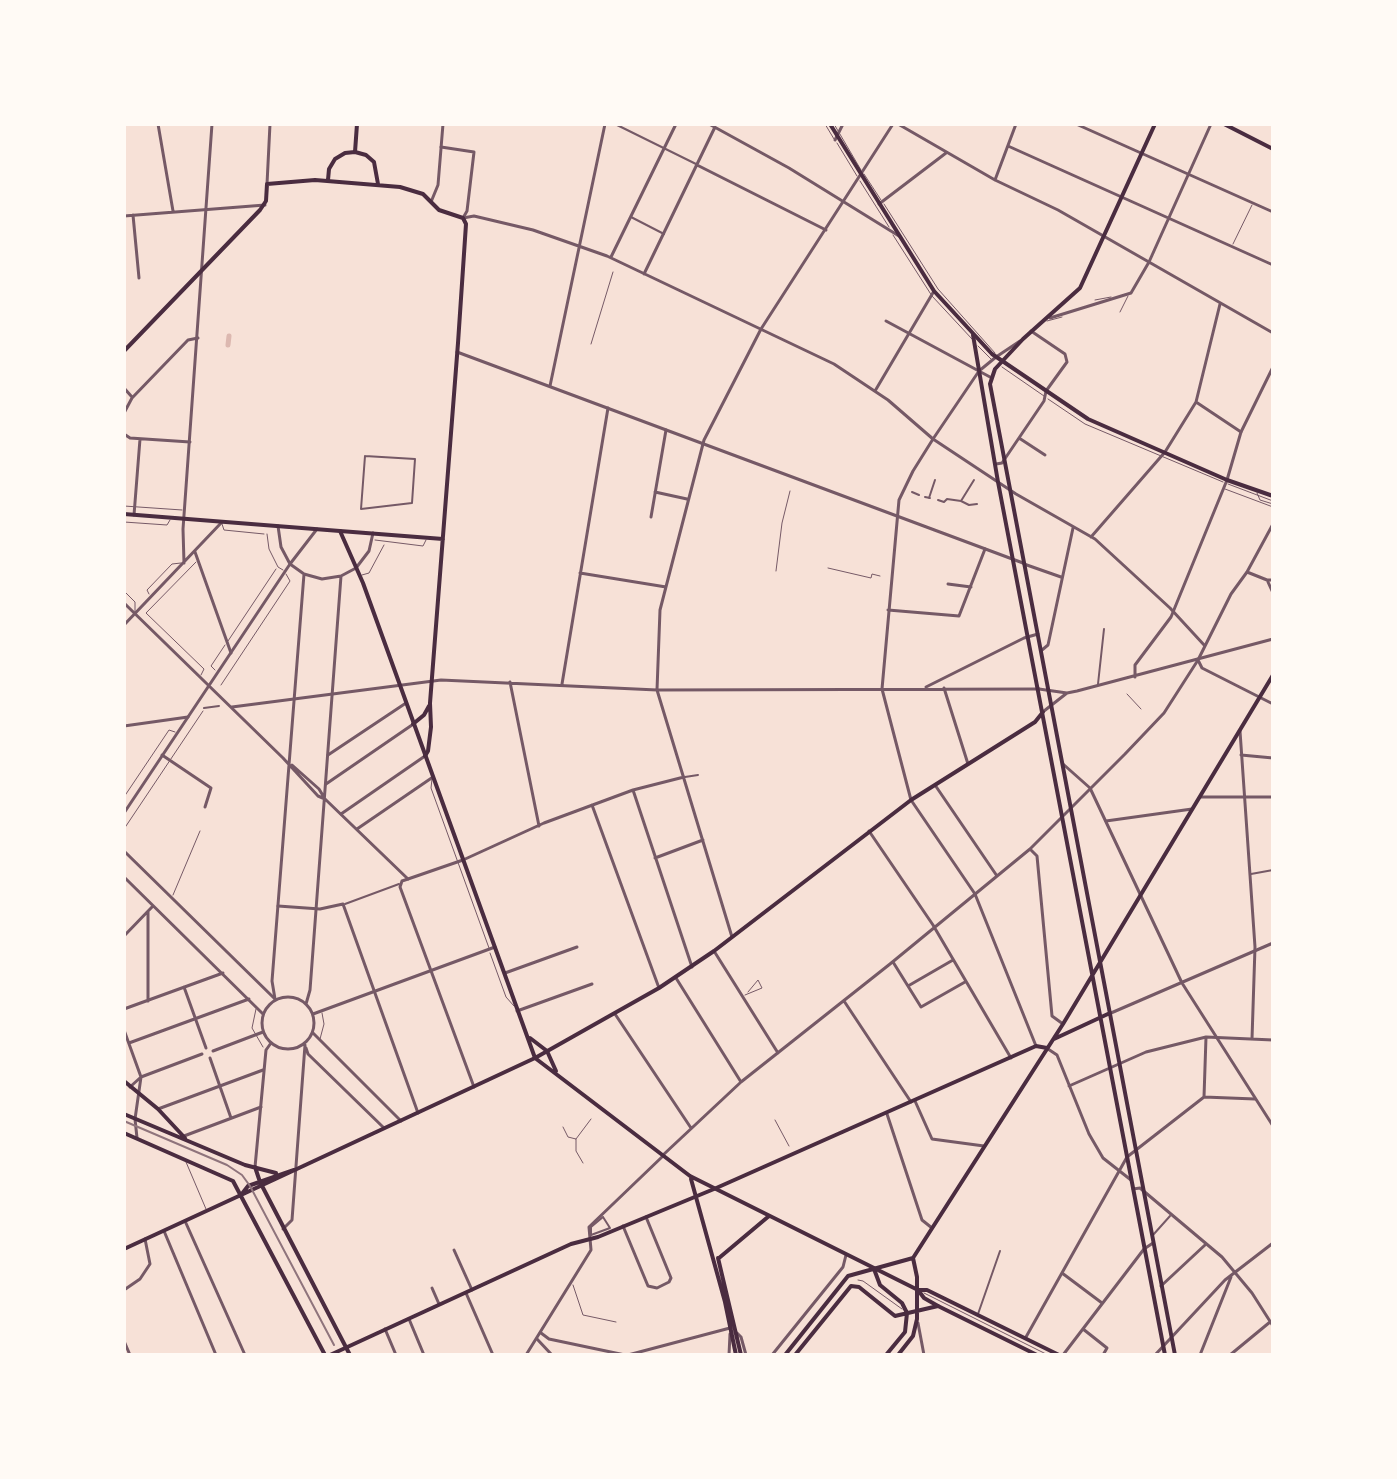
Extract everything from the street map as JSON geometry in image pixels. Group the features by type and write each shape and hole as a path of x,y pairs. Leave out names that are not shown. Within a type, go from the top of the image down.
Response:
{"main road":[{"path":"355,152 357,124"},
{"path":"829,124 933,293 1000,363 1088,419 1273,502"},
{"path":"1155,124 1080,288 1031,331 990,377 1060,762 1175,1355"},
{"path":"1224,124 1273,149"},
{"path":"328,180 329,169 335,159 355,152 366,155 374,162 378,184"},
{"path":"124,351 265,205 267,184 328,180 378,184 412,190 439,210 463,218 466,224 430,703 431,727 425,756"},
{"path":"973,338 999,500 1044,711 1165,1355"},
{"path":"124,514 372,536 443,539"},
{"path":"340,531 360,576 460,861 535,1058 690,1176 874,1269 978,1315 1037,1355"},
{"path":"898,1355 913,1336 917,1319 918,1290 913,1258 1063,1024 1273,675"},
{"path":"413,724 424,715 430,703"},
{"path":"241,1195 248,1186 261,1184 296,1169 535,1058 676,978 911,800 1035,722 1044,711"},
{"path":"1053,763 1060,762"},
{"path":"1053,1039 1110,1013"},
{"path":"1063,1024 1075,1029"},
{"path":"528,1036 547,1051 557,1073"},
{"path":"124,1133 227,1177 241,1195 327,1355 571,1244 714,1189 1036,1046 1047,1048"},
{"path":"124,1081 158,1109 185,1138"},
{"path":"124,1114 279,1174"},
{"path":"255,1167 283,1229 350,1355"},
{"path":"124,1249 279,1174 296,1169"},
{"path":"690,1176 741,1355"},
{"path":"716,1259 769,1216"},
{"path":"785,1355 848,1276 913,1258"},
{"path":"874,1269 880,1285 902,1303 907,1313 905,1332 886,1355"},
{"path":"795,1355 851,1286 859,1287 895,1316 938,1306"},
{"path":"918,1290 924,1298 938,1306 1022,1344 1061,1355"}],"street":[{"path":"158,124 174,211"},
{"path":"184,563 184,519 212,124"},
{"path":"267,184 270,124"},
{"path":"431,202 438,185 443,124"},
{"path":"550,387 605,124"},
{"path":"615,124 826,230"},
{"path":"614,261 630,217 676,124"},
{"path":"709,124 899,236"},
{"path":"837,136 843,124"},
{"path":"732,937 657,690 660,610 703,444 761,329 896,124 1102,235 1273,333"},
{"path":"995,180 1016,124"},
{"path":"1076,124 1273,212"},
{"path":"1046,319 1131,293 1149,262 1211,124"},
{"path":"644,274 715,127"},
{"path":"1008,146 1273,265"},
{"path":"441,147 474,152 467,213 463,218"},
{"path":"880,203 948,152"},
{"path":"124,216 265,205"},
{"path":"133,215 139,278"},
{"path":"463,218 472,216 519,227 581,246 834,364 875,391 933,439 980,472 1091,537 1173,612 1205,646"},
{"path":"630,217 664,234"},
{"path":"875,391 933,293"},
{"path":"1091,537 1163,454 1196,402 1221,303"},
{"path":"886,321 990,377"},
{"path":"995,465 1002,463 1067,362 1065,354 1031,331"},
{"path":"124,413 132,398 188,340 198,338"},
{"path":"1023,339 979,371 933,439 905,490 897,516 889,578 882,689 911,800 975,894 1036,1046"},
{"path":"457,352 1061,577"},
{"path":"1135,677 1135,665 1173,612 1226,481 1241,432 1273,367"},
{"path":"124,388 132,398"},
{"path":"1196,402 1241,432"},
{"path":"562,684 608,408"},
{"path":"651,517 666,430"},
{"path":"124,434 140,439 190,442"},
{"path":"1019,438 1045,455"},
{"path":"134,515 140,439"},
{"path":"365,456 415,459 412,503 361,509 365,456"},
{"path":"928,498 935,480"},
{"path":"961,501 974,480"},
{"path":"655,492 688,500"},
{"path":"912,492 919,495"},
{"path":"938,500 977,504"},
{"path":"124,625 222,522"},
{"path":"526,1355 591,1249 590,1226 741,1082 1030,849 1164,713 1198,660 1231,594 1247,572 1273,524"},
{"path":"276,526 281,547 290,564 304,574 322,579 341,576 356,568 366,556 372,536"},
{"path":"1041,650 1048,645 1073,528"},
{"path":"124,813 290,564 317,529"},
{"path":"888,610 959,617 985,549"},
{"path":"195,552 231,653"},
{"path":"1247,572 1273,580"},
{"path":"580,573 666,587"},
{"path":"275,999 272,981 277,906 304,574"},
{"path":"306,1004 341,576"},
{"path":"1267,580 1273,593"},
{"path":"948,584 971,587"},
{"path":"124,603 289,763 294,772 408,879"},
{"path":"1098,686 1104,629"},
{"path":"921,689 1038,634"},
{"path":"1044,711 1067,693 1273,639"},
{"path":"1198,660 1202,668 1273,704"},
{"path":"232,707 432,681 657,690 944,688 1039,689 1067,693"},
{"path":"510,682 539,826"},
{"path":"944,688 968,764"},
{"path":"328,755 406,703"},
{"path":"204,708 219,706"},
{"path":"124,726 188,717"},
{"path":"326,784 413,724"},
{"path":"1239,731 1255,950 1252,1039"},
{"path":"162,755 211,788 205,807"},
{"path":"1241,755 1273,758"},
{"path":"341,814 425,756"},
{"path":"1060,762 1090,788 1182,983 1273,1125"},
{"path":"277,906 316,909 343,904 460,861 633,790 698,775"},
{"path":"356,830 433,777"},
{"path":"935,785 997,876"},
{"path":"633,790 692,967"},
{"path":"1199,797 1273,797"},
{"path":"592,805 659,988"},
{"path":"1106,821 1192,809"},
{"path":"869,831 934,928 1011,1058"},
{"path":"655,858 703,840"},
{"path":"1030,849 1037,856 1052,1016 1063,1024"},
{"path":"124,851 275,999"},
{"path":"1250,875 1273,870"},
{"path":"124,877 263,1014"},
{"path":"400,884 474,1087"},
{"path":"343,904 418,1113"},
{"path":"124,936 154,906"},
{"path":"148,912 148,1001"},
{"path":"1110,1013 1273,943"},
{"path":"505,973 577,947"},
{"path":"313,1014 492,948"},
{"path":"714,951 778,1053"},
{"path":"908,986 953,960"},
{"path":"893,962 921,1007 966,981"},
{"path":"124,1009 223,973"},
{"path":"676,978 741,1082"},
{"path":"262,986 272,981"},
{"path":"517,1011 592,984"},
{"path":"184,987 206,1048 213,1051 263,1032"},
{"path":"283,1229 292,1220 303,1064 305,1045 313,1033 313,1014 306,1004 292,997 275,999 263,1014 263,1032 271,1043 288,1049 305,1045"},
{"path":"129,1043 249,999"},
{"path":"844,1001 914,1102 932,1139 984,1146"},
{"path":"615,1014 692,1129"},
{"path":"124,1030 141,1077 135,1119 137,1138"},
{"path":"313,1033 401,1121"},
{"path":"1069,1086 1146,1052 1206,1037 1273,1040"},
{"path":"1204,1097 1206,1037"},
{"path":"255,1167 266,1050 271,1043"},
{"path":"305,1045 308,1054 384,1129"},
{"path":"130,1087 141,1077 202,1054 206,1048"},
{"path":"1047,1048 1057,1055 1089,1134 1103,1158 1131,1180"},
{"path":"213,1051 210,1058 231,1118"},
{"path":"202,1054 210,1058"},
{"path":"303,1064 314,1060"},
{"path":"158,1109 264,1069"},
{"path":"1022,1344 1127,1157 1204,1097 1255,1099"},
{"path":"185,1138 261,1107"},
{"path":"887,1113 922,1220 932,1228"},
{"path":"1133,1189 1140,1188 1207,1244 1234,1272 1272,1324 1230,1355"},
{"path":"1152,1235 1172,1214"},
{"path":"603,1217 610,1228 591,1235 591,1227 603,1217"},
{"path":"623,1226 648,1286 657,1288 671,1278 646,1217"},
{"path":"185,1221 245,1355"},
{"path":"164,1231 216,1355"},
{"path":"124,1290 140,1279 150,1264 145,1239"},
{"path":"1061,1355 1144,1249 1153,1243"},
{"path":"1155,1355 1234,1272 1273,1243"},
{"path":"1161,1286 1207,1244"},
{"path":"454,1250 472,1290"},
{"path":"978,1315 1000,1251"},
{"path":"772,1355 841,1270 846,1255"},
{"path":"1200,1355 1234,1272"},
{"path":"1062,1273 1102,1303"},
{"path":"432,1288 439,1304"},
{"path":"466,1292 493,1355"},
{"path":"409,1319 424,1355"},
{"path":"917,1319 924,1355"},
{"path":"385,1329 396,1355"},
{"path":"1083,1329 1107,1348 1103,1355"},
{"path":"541,1333 549,1339 627,1355 732,1330 729,1355"},
{"path":"537,1339 552,1355"},
{"path":"545,1346 549,1339"},
{"path":"124,1341 130,1355"}],"lane":[{"path":"861,175 891,231 933,293"},
{"path":"880,203 938,289 996,358"},
{"path":"1232,247 1253,203"},
{"path":"591,344 613,272"},
{"path":"1120,312 1129,298 1128,294"},
{"path":"1095,300 1109,296 1113,298"},
{"path":"1041,323 1062,317"},
{"path":"1000,363 1085,424 1163,454"},
{"path":"1222,489 1255,501 1273,502"},
{"path":"776,571 790,491"},
{"path":"1255,501 1259,495 1273,502"},
{"path":"124,506 185,510"},
{"path":"124,522 167,525 171,518"},
{"path":"222,522 224,530 267,534 276,526"},
{"path":"221,685 289,582 269,549 267,534"},
{"path":"372,536 385,543 423,546 427,537"},
{"path":"360,576 369,573 385,543"},
{"path":"198,560 146,613 204,669 200,677"},
{"path":"151,597 147,590 172,564 184,563"},
{"path":"227,675 218,674 211,666 278,567"},
{"path":"828,568 871,578 872,574 880,576"},
{"path":"124,591 135,602 135,613"},
{"path":"1119,680 1122,686"},
{"path":"1127,694 1141,709"},
{"path":"124,829 204,708 200,699"},
{"path":"124,797 169,730 177,733"},
{"path":"172,898 200,831"},
{"path":"492,948 506,997 517,1011"},
{"path":"742,996 748,992"},
{"path":"257,1007 252,1019 254,1035 266,1050"},
{"path":"319,1041 324,1024 322,1011"},
{"path":"583,1163 576,1151 576,1139 591,1119"},
{"path":"775,1120 793,1154"},
{"path":"563,1127 568,1137 576,1139"},
{"path":"187,1160 185,1166 207,1211"},
{"path":"841,1270 848,1276"},
{"path":"857,1273 858,1280"},
{"path":"858,1280 907,1313"},
{"path":"851,1286 858,1280"},
{"path":"572,1282 583,1315 616,1322"},
{"path":"918,1290 1048,1355"},
{"path":"938,1306 946,1304"}],"waterway":[{"path":"228,345 229,336"}],"railway":[{"path":"124,1121 227,1165 242,1175 334,1345"}]}
